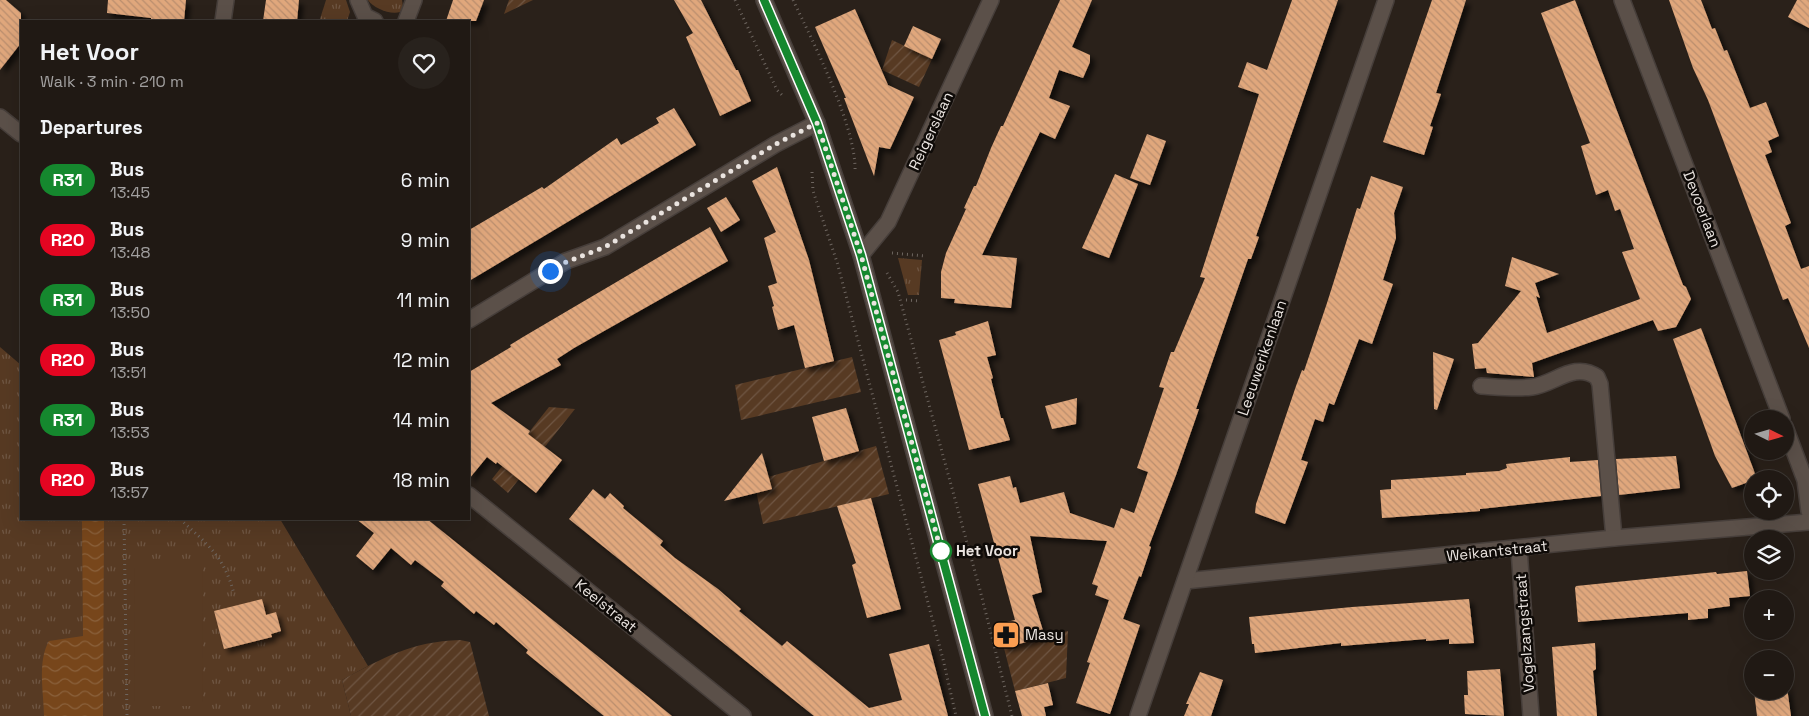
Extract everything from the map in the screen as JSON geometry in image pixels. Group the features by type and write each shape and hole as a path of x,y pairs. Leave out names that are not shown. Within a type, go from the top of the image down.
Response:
{"street":[{"path":"224,20 226,0"},
{"path":"358,0 365,16 373,20"},
{"path":"406,20 414,0"},
{"path":"764,0 817,123 861,255 985,716"},
{"name":"Reigerslaan","path":"861,255 875,241 888,222 991,0"},
{"name":"Leeuwerikenlaan","path":"1138,716 1386,0"},
{"name":"Devoerlaan","path":"1622,0 1779,410"},
{"path":"0,117 20,133"},
{"path":"470,319 566,262 605,247 776,144 817,123"},
{"path":"1482,386 1531,387 1564,374 1583,371 1597,378 1600,384 1614,538"},
{"path":"1794,452 1804,480 1809,511"},
{"name":"Keelstraat","path":"470,496 743,716"},
{"name":"Weikantstraat","path":"1185,581 1614,538 1809,522"},
{"name":"Vogelzangstraat","path":"1519,549 1531,716"}],"path":[{"path":"793,0 828,78 853,146 855,175"},
{"path":"875,241 883,264 898,292 980,590 1012,716"},
{"path":"892,253 925,256"},
{"path":"837,262 943,659 956,716"},
{"path":"906,300 921,301"},
{"path":"124,520 128,716"},
{"path":"181,520 219,557 230,576 234,594"}],"green space":[{"path":"326,0 346,0 350,12 347,20 320,19"},
{"path":"368,0 402,0 403,7 400,12 387,12 374,6"},
{"path":"509,0 533,0 504,14"},
{"path":"892,40 932,59 919,87 882,70"},
{"path":"898,258 922,260 919,295 908,295"},
{"path":"0,347 20,364 20,520 281,520 368,666 342,680 351,716 0,716"},
{"path":"852,357 861,392 741,420 735,385"},
{"path":"549,407 575,409 508,493 492,479"},
{"path":"876,446 889,494 763,524 754,481"},
{"path":"134,564 202,564 203,706 135,706"},
{"path":"1068,631 1066,678 1015,691 1004,648"},
{"path":"460,640 470,642 489,716 351,716 342,680 385,658 412,647 442,641"}],"water":[{"path":"82,520 104,520 103,716 44,716 42,668 45,649 49,641 83,636"}],"building":[{"path":"0,0 6,0 21,13 20,44 0,70"},
{"path":"108,0 186,0 184,20 151,20 151,18 107,13"},
{"path":"266,0 299,0 297,20 263,20"},
{"path":"453,0 484,0 476,21 446,20"},
{"path":"674,0 701,0 736,70 738,70 751,101 720,116 686,37 693,33"},
{"path":"1060,0 1092,0 1072,47 1090,55 1090,62 1083,78 1059,70 1049,98 1070,106 1055,139 1040,132 982,255 1017,258 1011,308 954,303 955,299 941,298 941,272 946,253 991,148 1001,126 1003,126"},
{"path":"1292,0 1338,0 1256,236 1259,237 1251,259 1248,259 1196,409 1199,409 1149,546 1151,547 1141,577 1139,576 1123,619 1140,625 1110,714 1076,703 1090,663 1087,662 1109,600 1095,595 1098,586 1092,584 1107,541 1030,536 1042,592 1032,595 1045,637 1004,648 997,624 1015,620 978,484 1010,476 1013,488 1016,487 1020,503 1064,492 1070,513 1114,528 1121,508 1134,513 1148,472 1137,468 1164,388 1159,387 1171,352 1174,352 1205,278 1200,277 1259,94 1238,87 1247,62 1267,70"},
{"path":"1432,0 1466,0 1436,93 1441,94 1430,126 1433,127 1424,155 1383,142"},
{"path":"1575,0 1683,285 1686,287 1691,299 1676,327 1658,331 1653,320 1532,363 1534,377 1487,373 1486,368 1475,369 1472,344 1478,343 1521,291 1505,286 1512,257 1559,274 1535,283 1540,298 1536,296 1547,333 1640,299 1622,252 1634,249 1620,209 1615,211 1608,190 1596,195 1581,146 1590,143 1541,13"},
{"path":"1669,0 1701,0 1712,29 1715,28 1724,51 1727,50 1750,108 1766,102 1779,136 1768,141 1772,152 1765,155 1791,223 1785,226 1801,269 1809,266 1809,348 1788,298 1783,300 1708,100 1693,68"},
{"path":"1797,0 1809,0 1809,28 1788,17"},
{"path":"855,9 888,85 914,97 890,149 879,147 874,176 844,98 846,98 815,27"},
{"path":"913,26 941,39 932,59 904,46"},
{"path":"674,108 696,145 470,280 470,229 542,187 544,189 617,138 621,145 659,123 656,118"},
{"path":"1147,134 1166,141 1150,185 1130,178"},
{"path":"777,167 809,260 834,361 805,368 794,325 778,330 768,286 777,283 764,238 776,232 752,181"},
{"path":"1115,174 1138,184 1109,258 1082,248"},
{"path":"1371,176 1403,187 1394,213 1396,238 1383,280 1393,284 1372,344 1359,339 1334,405 1329,403 1323,422 1315,419 1301,460 1308,462 1285,524 1255,513 1256,504 1296,386 1302,370 1304,371 1357,208 1360,209"},
{"path":"726,197 740,220 721,232 707,208"},
{"path":"710,227 728,261 574,348 557,359 561,365 491,403 530,431 528,434 562,460 536,493 497,462 496,464 487,457 470,478 470,371 511,347 510,345"},
{"path":"988,321 996,355 987,357 993,378 991,379 1001,418 1003,418 1010,440 969,450 939,340 956,335 955,332"},
{"path":"1701,328 1744,444 1744,460 1750,460 1754,470 1744,470 1744,484 1732,488 1715,456 1673,339"},
{"path":"1433,352 1454,359 1437,410 1434,409"},
{"path":"1077,398 1076,424 1052,429 1045,406"},
{"path":"846,408 859,451 824,461 812,417"},
{"path":"762,453 772,489 724,501"},
{"path":"1676,456 1680,488 1619,495 1616,459"},
{"path":"1570,457 1570,462 1598,460 1601,496 1480,509 1480,511 1382,518 1380,490 1391,489 1391,480 1499,471 1507,468 1506,464"},
{"path":"593,489 605,499 610,493 624,506 623,508 663,541 660,545 675,558 718,589 741,609 739,611 782,646 787,641 869,708 902,700 889,654 929,644 948,716 814,716 569,519"},
{"path":"871,498 901,609 867,618 852,565 856,563 837,506"},
{"path":"357,520 428,520 672,716 604,716 526,653 528,650 496,622 494,625 476,611 474,614 441,586 444,582 415,560 411,565 391,548 373,570 356,556 374,533"},
{"path":"1744,571 1744,580 1748,580 1749,590 1744,590 1744,597 1729,598 1730,606 1708,609 1708,618 1688,620 1688,613 1578,622 1576,586 1716,572 1717,574"},
{"path":"262,599 266,615 276,612 281,631 271,634 272,637 224,649 214,611"},
{"path":"1469,599 1474,643 1449,644 1449,639 1426,641 1426,639 1341,646 1341,643 1255,653 1254,644 1252,644 1249,617 1352,607"},
{"path":"1595,643 1596,669 1593,671 1597,716 1557,716 1552,647"},
{"path":"1500,669 1504,716 1465,714 1464,695 1468,695 1467,671"},
{"path":"1200,672 1223,680 1211,716 1184,716 1189,704 1186,704"},
{"path":"1048,683 1053,705 1044,707 1046,716 1022,716 1015,691"},
{"path":"1755,700 1789,700 1791,716 1757,716"}],"bus line":[{"name":"R31","path":"764,0 797,73 842,193 861,255 985,716"}],"place":[{"name":"Het Voor","path":"941,551"},
{"name":"Masy","path":"1006,635"}],"route":[{"path":"550,271 566,262 605,247 776,144 817,123 842,193 861,255 941,551"}]}
